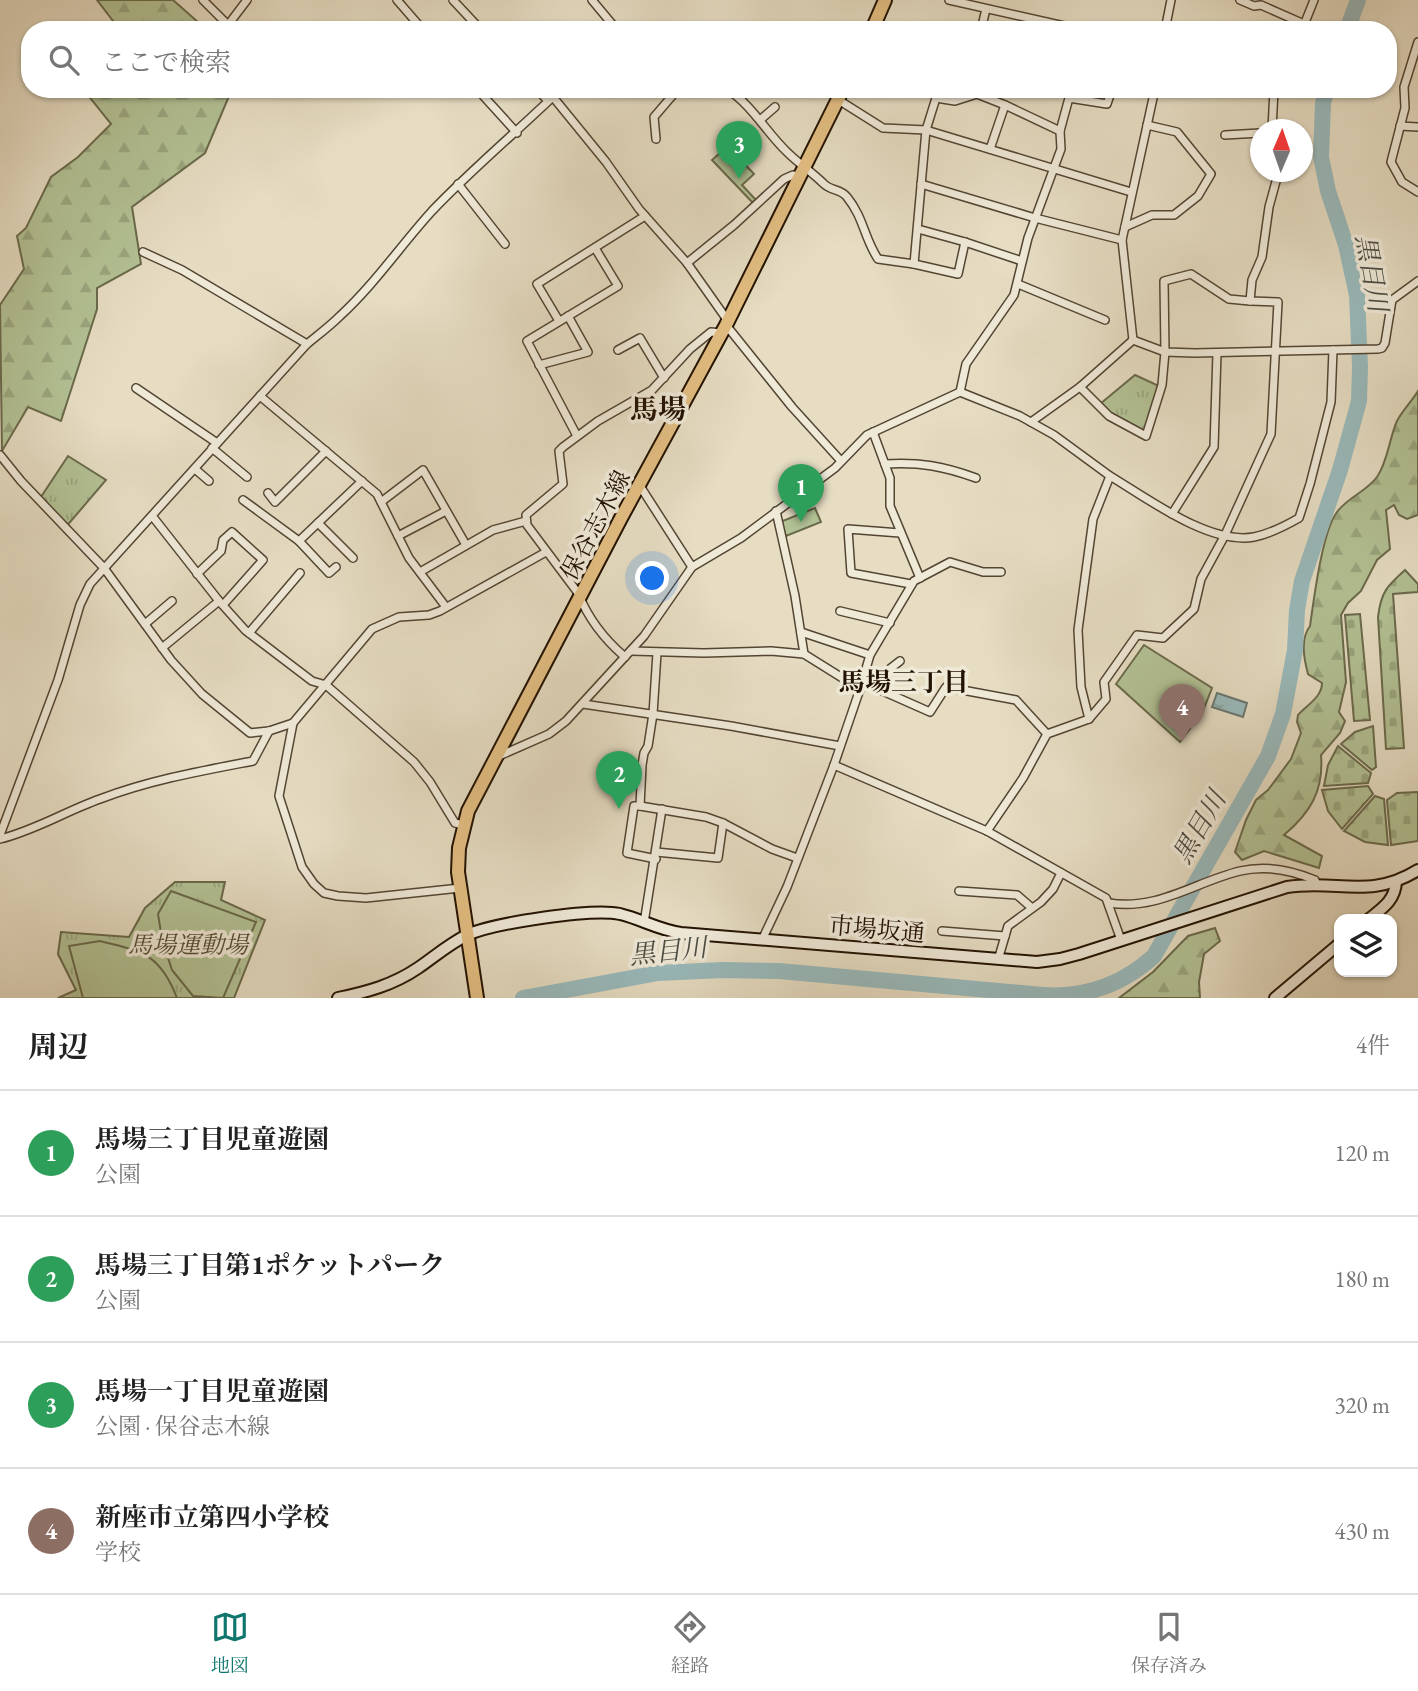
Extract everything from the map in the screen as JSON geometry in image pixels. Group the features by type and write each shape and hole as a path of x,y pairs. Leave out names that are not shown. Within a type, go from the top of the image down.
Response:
{"main road":[{"path":"876,21 885,0"},
{"name":"保谷志木線","path":"477,998 458,860 463,825 473,800 726,326 838,98"}],"street":[{"path":"203,0 224,21"},
{"path":"231,21 247,0"},
{"path":"397,0 415,21"},
{"path":"453,0 473,21"},
{"path":"592,0 610,21"},
{"path":"948,0 1041,21"},
{"path":"1167,21 1171,0"},
{"path":"1240,0 1254,6 1261,5 1292,21"},
{"path":"1305,21 1314,0"},
{"path":"983,21 986,9"},
{"path":"1418,43 1404,86 1405,108 1391,162 1402,182 1418,192"},
{"path":"485,98 517,132"},
{"path":"0,837 58,680 80,605 90,584 307,344 341,316 458,184 517,132 550,98 606,162 645,216 687,263 726,326 792,407 841,461"},
{"path":"656,139 654,117 670,98"},
{"path":"740,98 802,171 828,188 845,193 858,212 867,232 867,241 878,259 958,274 965,242"},
{"path":"845,98 883,128 926,130 1131,192"},
{"path":"914,264 926,130 936,98 955,101 962,98"},
{"path":"990,98 1060,131"},
{"path":"960,392 966,364 1014,295 1035,218 1061,149 1060,131 1069,98 1107,104 1109,98"},
{"path":"1133,340 1122,240 1153,98"},
{"path":"1273,119 1274,98"},
{"path":"990,149 1005,105"},
{"path":"760,120 775,107"},
{"path":"1125,227 1152,215 1174,215 1198,196 1211,174 1177,132 1147,125"},
{"path":"1400,126 1418,127"},
{"path":"1225,135 1250,134"},
{"path":"687,263 784,179 802,171"},
{"path":"1251,301 1252,280 1262,257 1269,207 1276,182"},
{"path":"458,184 505,244"},
{"path":"921,184 1035,218 1122,240"},
{"path":"559,321 537,285 645,216"},
{"path":"918,229 1022,261"},
{"path":"577,436 527,341 618,286 595,248"},
{"path":"143,252 182,270 307,344"},
{"path":"987,831 1023,778 1047,734 1089,719 1105,699 1104,682 1137,635 1163,638 1194,608 1201,579 1225,535 1272,430 1278,302 1229,299 1191,274 1164,281 1165,352 1162,385 1146,436 1109,416 1080,387"},
{"path":"1133,340 1165,352 1378,349 1385,343 1392,300 1418,281"},
{"path":"1018,284 1105,320"},
{"path":"539,365 588,352 568,316"},
{"path":"726,326 711,332 652,390 598,421 559,451 563,484 526,515 526,522 604,637 628,654 771,651 804,654 860,689"},
{"path":"618,350 640,338 664,378"},
{"path":"1031,422 1080,387 1133,340"},
{"path":"495,757 549,734 583,704 644,636 692,567 741,538 835,468 867,435 960,392 1031,422 1172,514 1214,534 1252,537 1299,518 1331,402 1335,350"},
{"path":"1172,514 1214,447 1217,353"},
{"path":"136,388 215,446 247,477"},
{"path":"260,396 377,494 409,558 446,607"},
{"path":"873,432 890,478 890,506 920,578"},
{"path":"268,493 275,502 326,451"},
{"path":"0,455 21,481 104,568 162,648 202,694 250,733 269,732 293,723 372,629 399,617 429,615 546,552"},
{"path":"884,464 910,462 940,465 964,469 976,478"},
{"path":"195,469 209,481"},
{"path":"381,502 423,470 466,545"},
{"path":"1089,719 1081,687 1078,630 1093,519 1110,476"},
{"path":"299,541 362,481"},
{"path":"640,486 692,567"},
{"path":"243,500 299,541 329,573 336,567"},
{"path":"398,536 446,511"},
{"path":"776,511 795,596 804,654"},
{"path":"153,517 197,574 249,634 312,681 326,685 414,762 430,782 455,823 463,825"},
{"path":"420,572 493,530 526,522"},
{"path":"318,523 353,558"},
{"path":"900,533 848,529 851,573 911,584"},
{"path":"162,648 221,603 263,560 232,532 223,540 221,551 197,574"},
{"path":"762,940 787,887 834,765 870,655 911,584 950,562 984,572 1001,572"},
{"path":"249,634 300,573"},
{"path":"145,624 172,601"},
{"path":"839,611 890,623"},
{"path":"800,632 870,655"},
{"path":"639,806 642,765 653,714 657,653"},
{"path":"860,689 900,661"},
{"path":"869,685 930,712 946,687 1016,700 1047,734"},
{"path":"583,704 731,726 840,746"},
{"path":"293,723 279,796 302,867 314,884 324,893 366,898 460,888"},
{"path":"0,837 26,832 99,799 166,777 253,761 269,732"},
{"path":"834,765 987,831 1106,898 1126,938"},
{"path":"723,823 718,858 627,853 634,806 639,806 723,823 772,849 797,858"},
{"path":"645,923 662,809"},
{"path":"1109,902 1125,905 1163,900 1240,871 1263,869 1285,870 1315,880 1317,885"},
{"name":"市場坂通","path":"338,998 371,991 398,980 467,935 497,927 596,912 623,915 669,932 1037,962 1060,959 1277,890 1298,885 1365,888 1395,882 1418,870"},
{"path":"998,960 1009,926 1053,889 1061,873"},
{"path":"1375,914 1394,896 1395,882"},
{"path":"958,891 1017,895 1032,908"},
{"path":"942,931 1005,936"},
{"path":"1275,998 1334,948"}],"green space":[{"path":"97,0 173,0 197,21 113,21"},
{"path":"90,98 228,98 205,153 132,207 141,264 97,288 97,309 61,421 28,407 2,451 0,305 24,269 17,236 26,228 51,177 78,157 111,124"},
{"path":"728,146 754,174 742,185 756,200 753,203 712,160"},
{"path":"1135,375 1159,386 1145,433 1111,414 1100,404"},
{"path":"1418,391 1418,515 1407,519 1399,515 1394,505 1386,510 1390,549 1377,560 1361,591 1348,603 1341,615 1346,682 1339,712 1345,721 1340,733 1321,755 1320,780 1308,810 1284,835 1322,856 1319,868 1264,851 1242,860 1235,852 1246,820 1256,800 1268,790 1291,759 1301,733 1297,722 1298,715 1317,697 1321,688 1322,683 1308,674 1304,643 1310,626 1327,534 1341,507 1377,477 1384,464 1397,421"},
{"path":"68,456 106,480 65,528 39,500"},
{"path":"815,508 821,522 786,536 780,522"},
{"path":"1405,570 1418,584 1418,592 1393,594 1404,748 1386,749 1378,617 1386,590"},
{"path":"1360,614 1370,720 1354,721 1345,615"},
{"path":"1144,645 1212,688 1203,711 1180,742 1116,684"},
{"path":"1373,726 1376,767 1372,770 1341,744 1355,732"},
{"path":"1338,746 1371,773 1368,783 1324,786 1328,765"},
{"path":"1368,786 1373,794 1342,829 1328,811 1322,790"},
{"path":"1418,792 1418,841 1391,845 1387,800 1397,793"},
{"path":"1375,796 1384,799 1388,845 1365,842 1344,831"},
{"name":"馬場運動場","path":"175,882 225,882 221,900 265,920 234,998 58,998 76,990 58,954 61,932 129,937 145,908"},
{"path":"171,891 256,922 223,998 193,996 172,970 162,939 158,914"},
{"path":"1215,928 1220,941 1204,954 1199,982 1200,998 1119,998 1153,972 1188,936"},
{"path":"100,941 148,957 164,972 177,998 83,998 69,946"}],"water":[{"path":"1217,693 1247,703 1243,717 1212,707"}],"waterway":[{"name":"黒目川","path":"1350,21 1358,0"},
{"name":"黒目川","path":"523,998 658,973 723,970 779,971 1059,995 1103,988 1129,975 1154,956 1268,756 1283,714 1295,650 1302,581 1340,470 1359,401 1357,295 1321,157 1324,98"}],"place":[{"name":"馬場一丁目児童遊園","path":"739,179"},
{"name":"馬場三丁目児童遊園","path":"801,522"},
{"name":"新座市立第四小学校","path":"1182,742"},
{"name":"馬場三丁目第1ポケットパーク","path":"619,809"}],"district":[{"name":"馬場","path":"658,409"},
{"name":"馬場三丁目","path":"904,682"}]}
